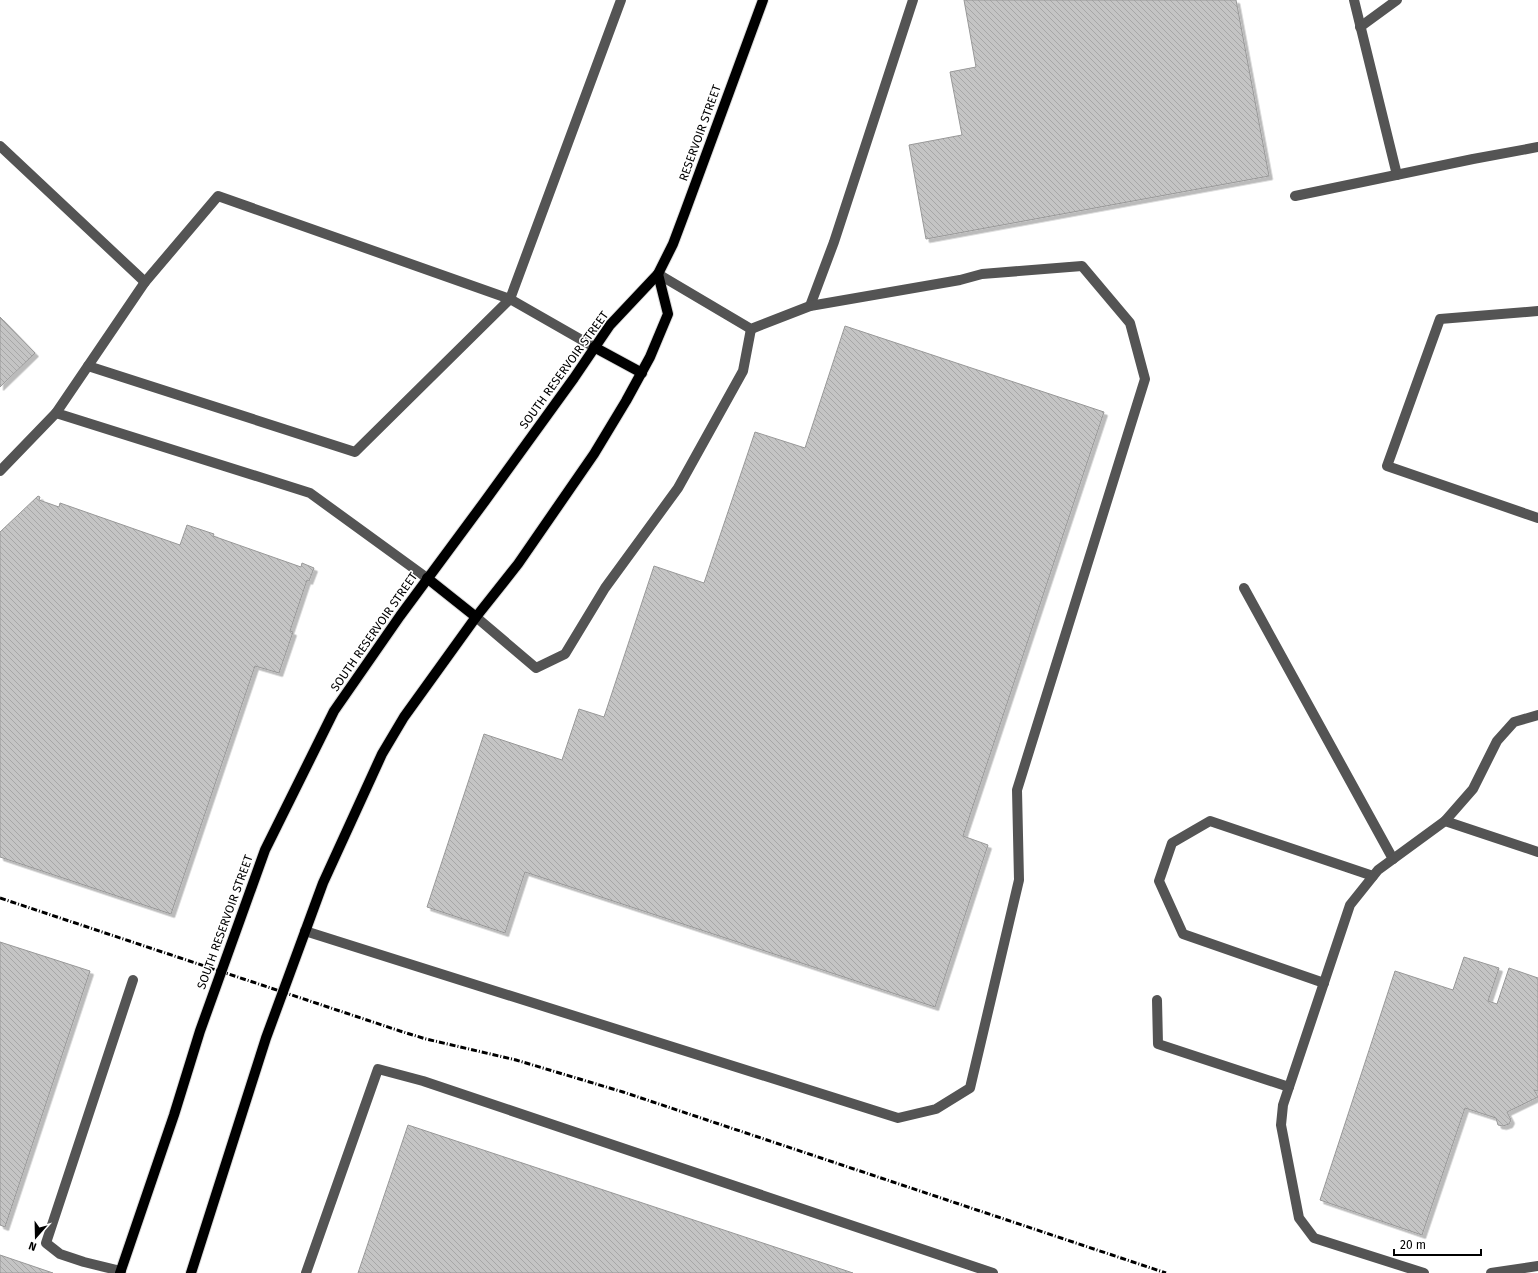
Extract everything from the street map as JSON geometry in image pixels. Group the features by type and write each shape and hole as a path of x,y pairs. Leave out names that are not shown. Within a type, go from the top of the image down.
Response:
{"main road":[{"name":"RESERVOIR STREET","path":"658,274 673,244 763,0"},
{"name":"SOUTH RESERVOIR STREET","path":"121,1272 174,1115 200,1031 265,850 334,711 427,578 485,501 610,325 658,274"},
{"path":"191,1273 266,1038 305,931 323,883 382,754 404,717 476,617 518,564 594,454 642,373 668,314 658,274"},
{"path":"594,347 642,373"},
{"path":"427,578 476,617"}],"lane":[{"path":"88,366 355,452 510,299 621,0"},
{"path":"810,306 834,242 913,0"},
{"path":"1354,0 1397,174"},
{"path":"1360,27 1396,0"},
{"path":"0,146 145,282"},
{"path":"1295,196 1397,174 1538,147"},
{"path":"0,471 56,413 145,282 218,196 510,299 594,347"},
{"path":"305,931 898,1118 936,1109 970,1088 1019,880 1017,790 1145,379 1130,323 1082,266 982,274 960,280 810,306 751,329"},
{"path":"658,274 751,329"},
{"path":"1538,311 1440,319 1387,466 1538,518"},
{"path":"476,617 536,668 565,654 605,588 678,488 744,371 751,329"},
{"path":"56,413 310,494 427,578"},
{"path":"1244,588 1393,859"},
{"path":"1424,1273 1314,1238 1299,1218 1281,1125 1283,1105 1350,905 1378,870 1445,821 1473,789 1497,741 1514,722 1538,715"},
{"path":"1324,983 1183,934 1159,881 1172,842 1210,821 1373,876"},
{"path":"1445,821 1538,852"},
{"path":"121,1272 60,1254 46,1243 133,980"},
{"path":"1157,1000 1158,1044 1289,1087"},
{"path":"306,1273 378,1069 423,1082 993,1273"},
{"path":"1491,1273 1538,1266"}],"building":[{"path":"964,0 1236,0 1269,176 926,239 909,145 962,135 950,72 976,67"},
{"path":"0,317 35,353 0,387"},
{"path":"845,326 1104,412 963,836 988,845 935,1007 525,872 505,933 427,907 484,734 562,760 579,709 604,717 654,566 704,583 755,432 805,448"},
{"path":"38,496 40,497 39,500 59,507 60,503 180,545 187,525 214,534 213,536 301,567 302,563 314,568 309,581 307,580 290,631 293,632 279,673 255,666 171,914 0,857 0,532"},
{"path":"0,942 90,971 5,1227 0,1225"},
{"path":"1464,957 1499,968 1488,1001 1497,1004 1509,968 1538,978 1538,1091 1534,1090 1538,1097 1507,1112 1511,1120 1509,1124 1503,1126 1498,1125 1496,1118 1465,1108 1422,1235 1320,1200 1395,971 1453,990"},
{"path":"408,1125 853,1273 358,1273"},
{"path":"0,1255 53,1273 0,1273"}],"railway":[{"path":"0,898 400,1031 426,1039 516,1060 623,1092 1166,1273"}]}
